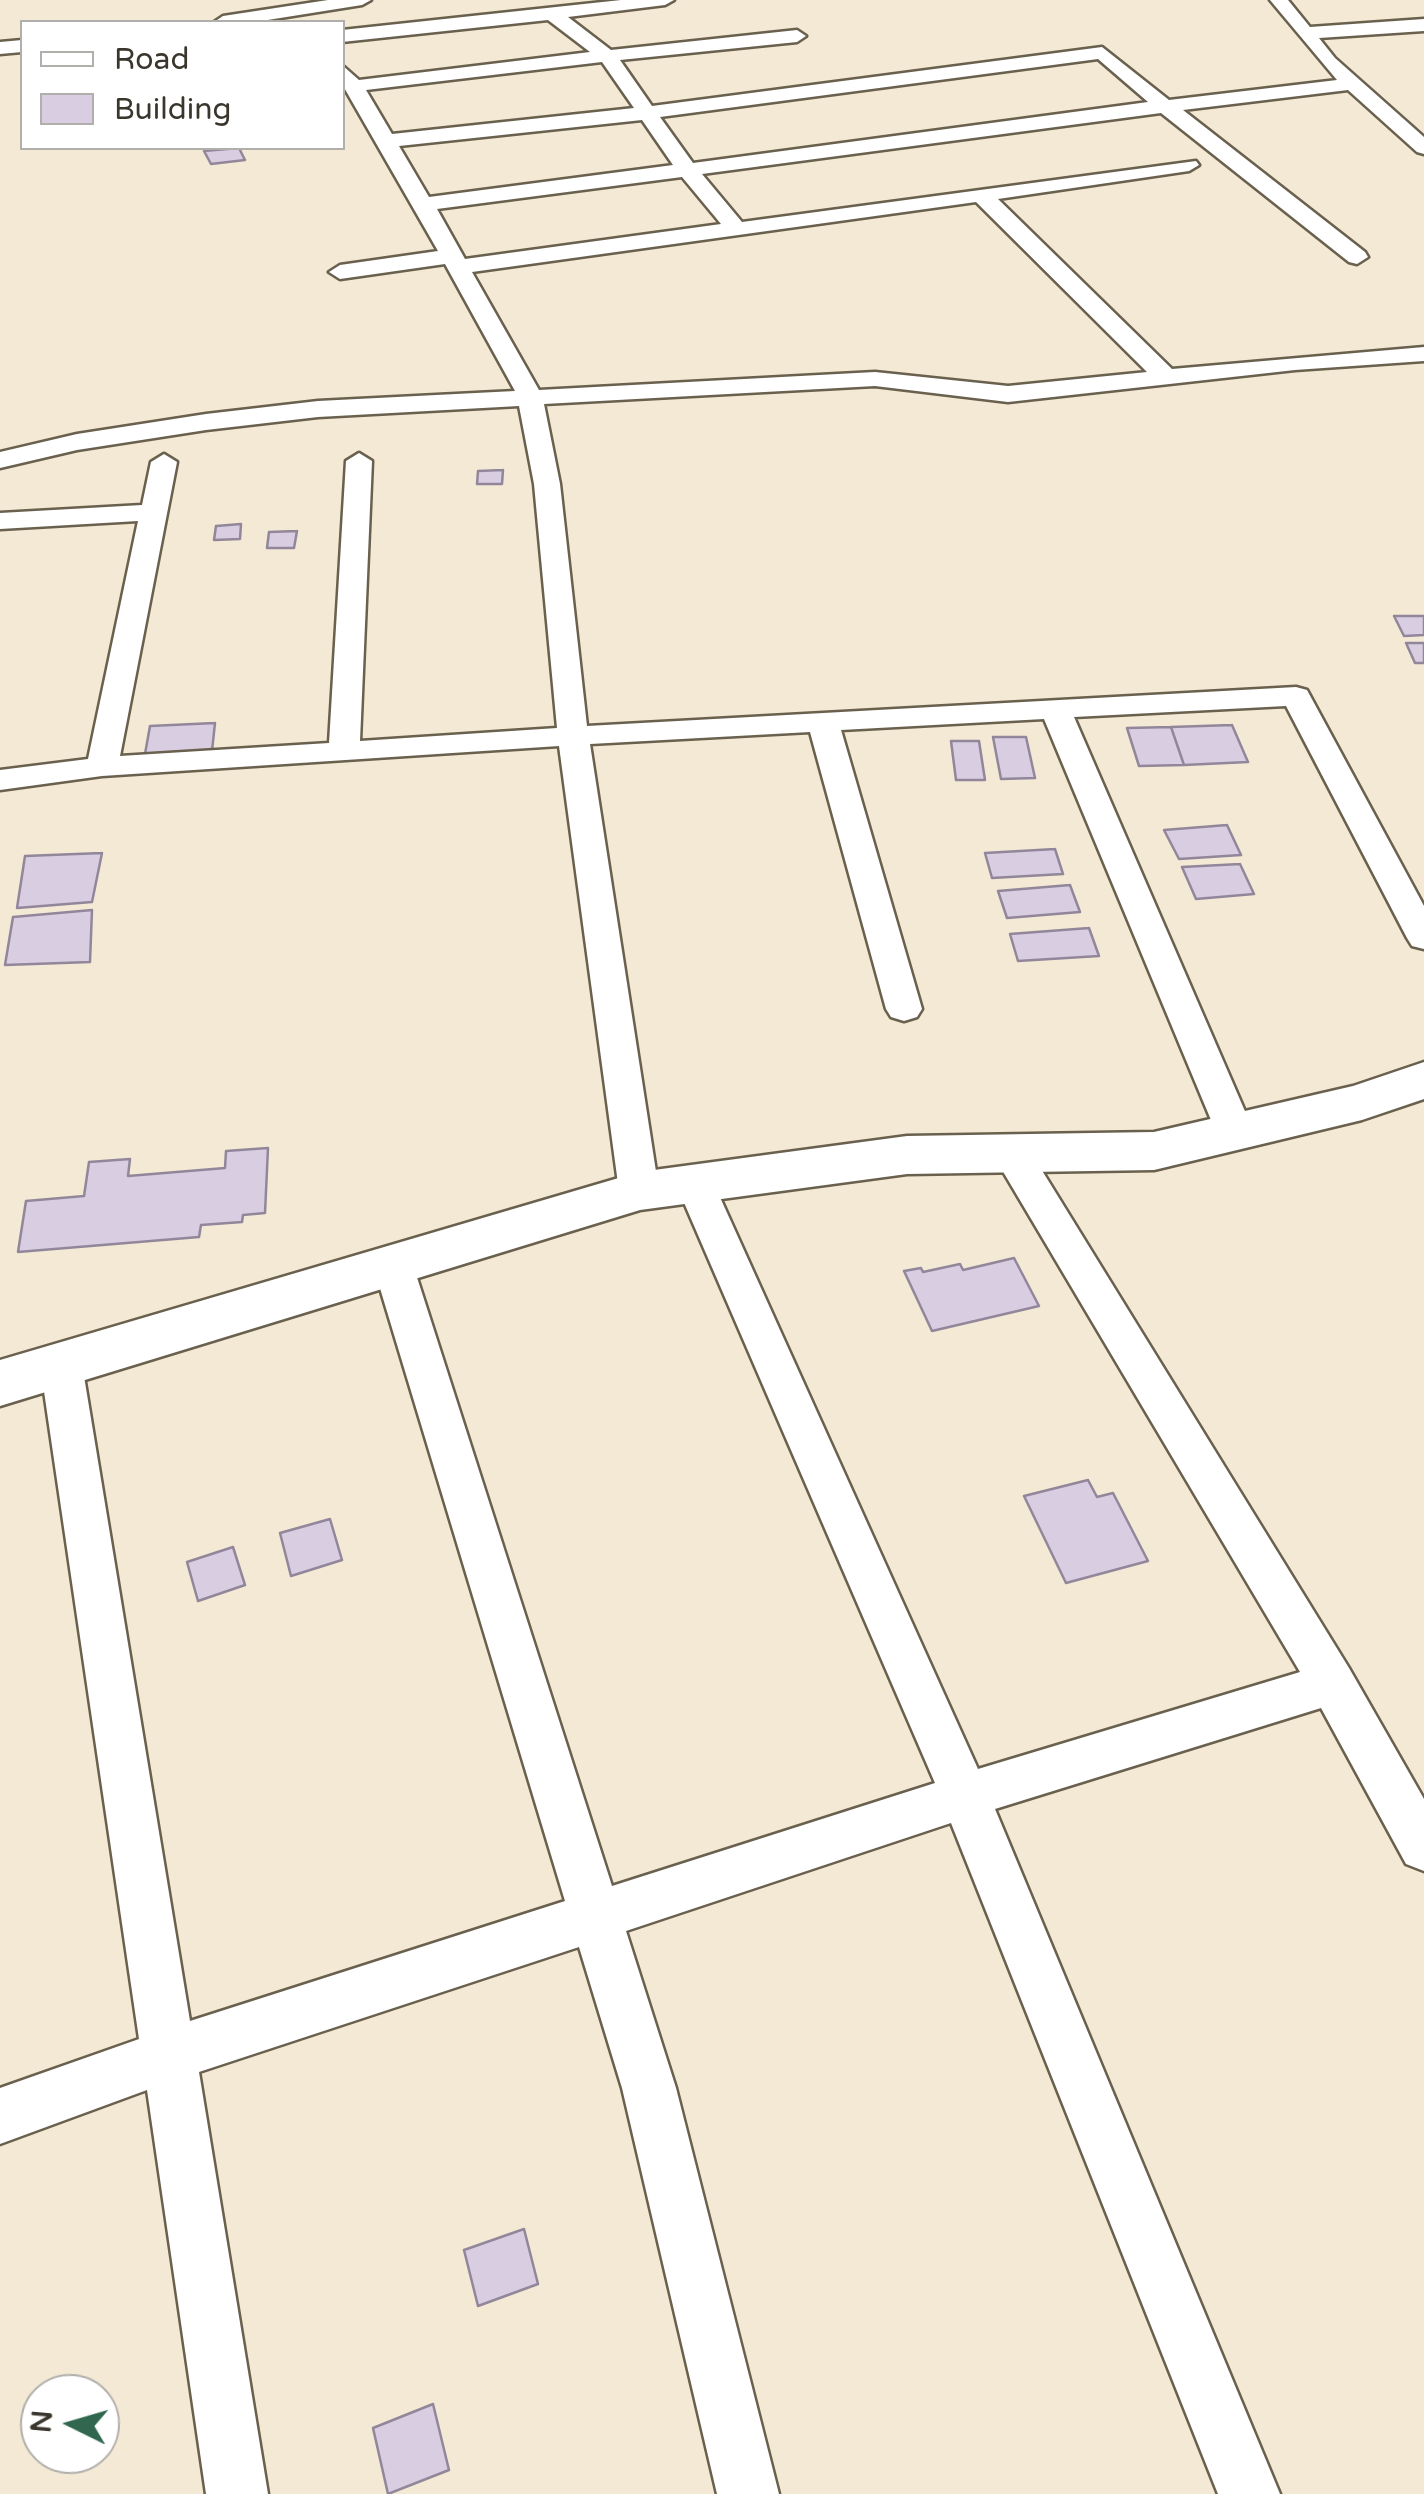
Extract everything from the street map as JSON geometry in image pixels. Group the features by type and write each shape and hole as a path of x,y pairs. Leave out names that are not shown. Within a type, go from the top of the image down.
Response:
{"street":[{"path":"254,20 303,17 362,0"},
{"path":"345,36 665,0"},
{"path":"1280,0 1328,62 1424,148"},
{"path":"552,14 606,56 687,170 737,229"},
{"path":"1306,33 1424,25"},
{"path":"639,1191 573,736 547,484 530,395 348,78 797,36"},
{"path":"386,141 647,114 1102,53 1357,257"},
{"path":"423,204 1353,84"},
{"path":"1384,112 1422,109"},
{"path":"340,272 737,229 1188,165"},
{"path":"984,196 1168,380"},
{"path":"0,460 206,422 318,409 875,380 1008,394 1168,380 1295,363 1424,354"},
{"path":"102,768 164,462"},
{"path":"344,750 359,462"},
{"path":"0,521 154,512"},
{"path":"0,780 102,768 344,750 1296,696 1424,938"},
{"path":"1056,710 1234,1132"},
{"path":"823,722 904,1009"},
{"path":"0,1383 639,1191 908,1155 1154,1150 1362,1102 1424,1080"},
{"path":"1011,1153 1332,1683 1424,1846"},
{"path":"694,1184 965,1796 1249,2494"},
{"path":"392,1265 649,2088 748,2494"},
{"path":"62,1364 237,2494"},
{"path":"0,2116 168,2055 965,1796 1332,1683"}],"building":[{"path":"240,150 245,160 211,164 204,151"},
{"path":"503,470 502,484 477,484 478,471"},
{"path":"241,524 240,539 214,540 216,526"},
{"path":"297,531 294,548 267,548 269,532"},
{"path":"1394,616 1424,616 1424,635 1404,636"},
{"path":"1406,643 1424,643 1424,663 1415,663"},
{"path":"215,723 212,751 145,754 150,726"},
{"path":"1232,725 1248,762 1184,765 1171,727"},
{"path":"1171,727 1184,765 1139,766 1127,728"},
{"path":"993,737 1026,737 1035,778 1001,779"},
{"path":"951,741 979,741 985,780 956,780"},
{"path":"1227,825 1241,855 1179,859 1164,830"},
{"path":"1055,849 1063,874 992,878 985,853"},
{"path":"102,853 92,902 17,908 25,856"},
{"path":"1240,864 1254,894 1196,899 1182,867"},
{"path":"1070,885 1080,912 1007,918 998,891"},
{"path":"92,910 90,962 5,965 13,917"},
{"path":"1089,928 1099,956 1018,961 1010,934"},
{"path":"268,1148 265,1213 243,1215 242,1222 201,1225 199,1237 18,1252 26,1201 84,1196 89,1162 130,1159 128,1176 225,1168 226,1151"},
{"path":"1014,1258 1039,1306 932,1331 904,1271 921,1268 923,1272 960,1264 963,1270"},
{"path":"1088,1480 1097,1497 1113,1493 1148,1561 1066,1583 1024,1496"},
{"path":"330,1519 342,1560 291,1576 280,1533"},
{"path":"233,1547 245,1585 198,1601 187,1562"},
{"path":"524,2229 538,2284 478,2306 464,2250"},
{"path":"433,2404 449,2470 388,2494 373,2428"}]}
